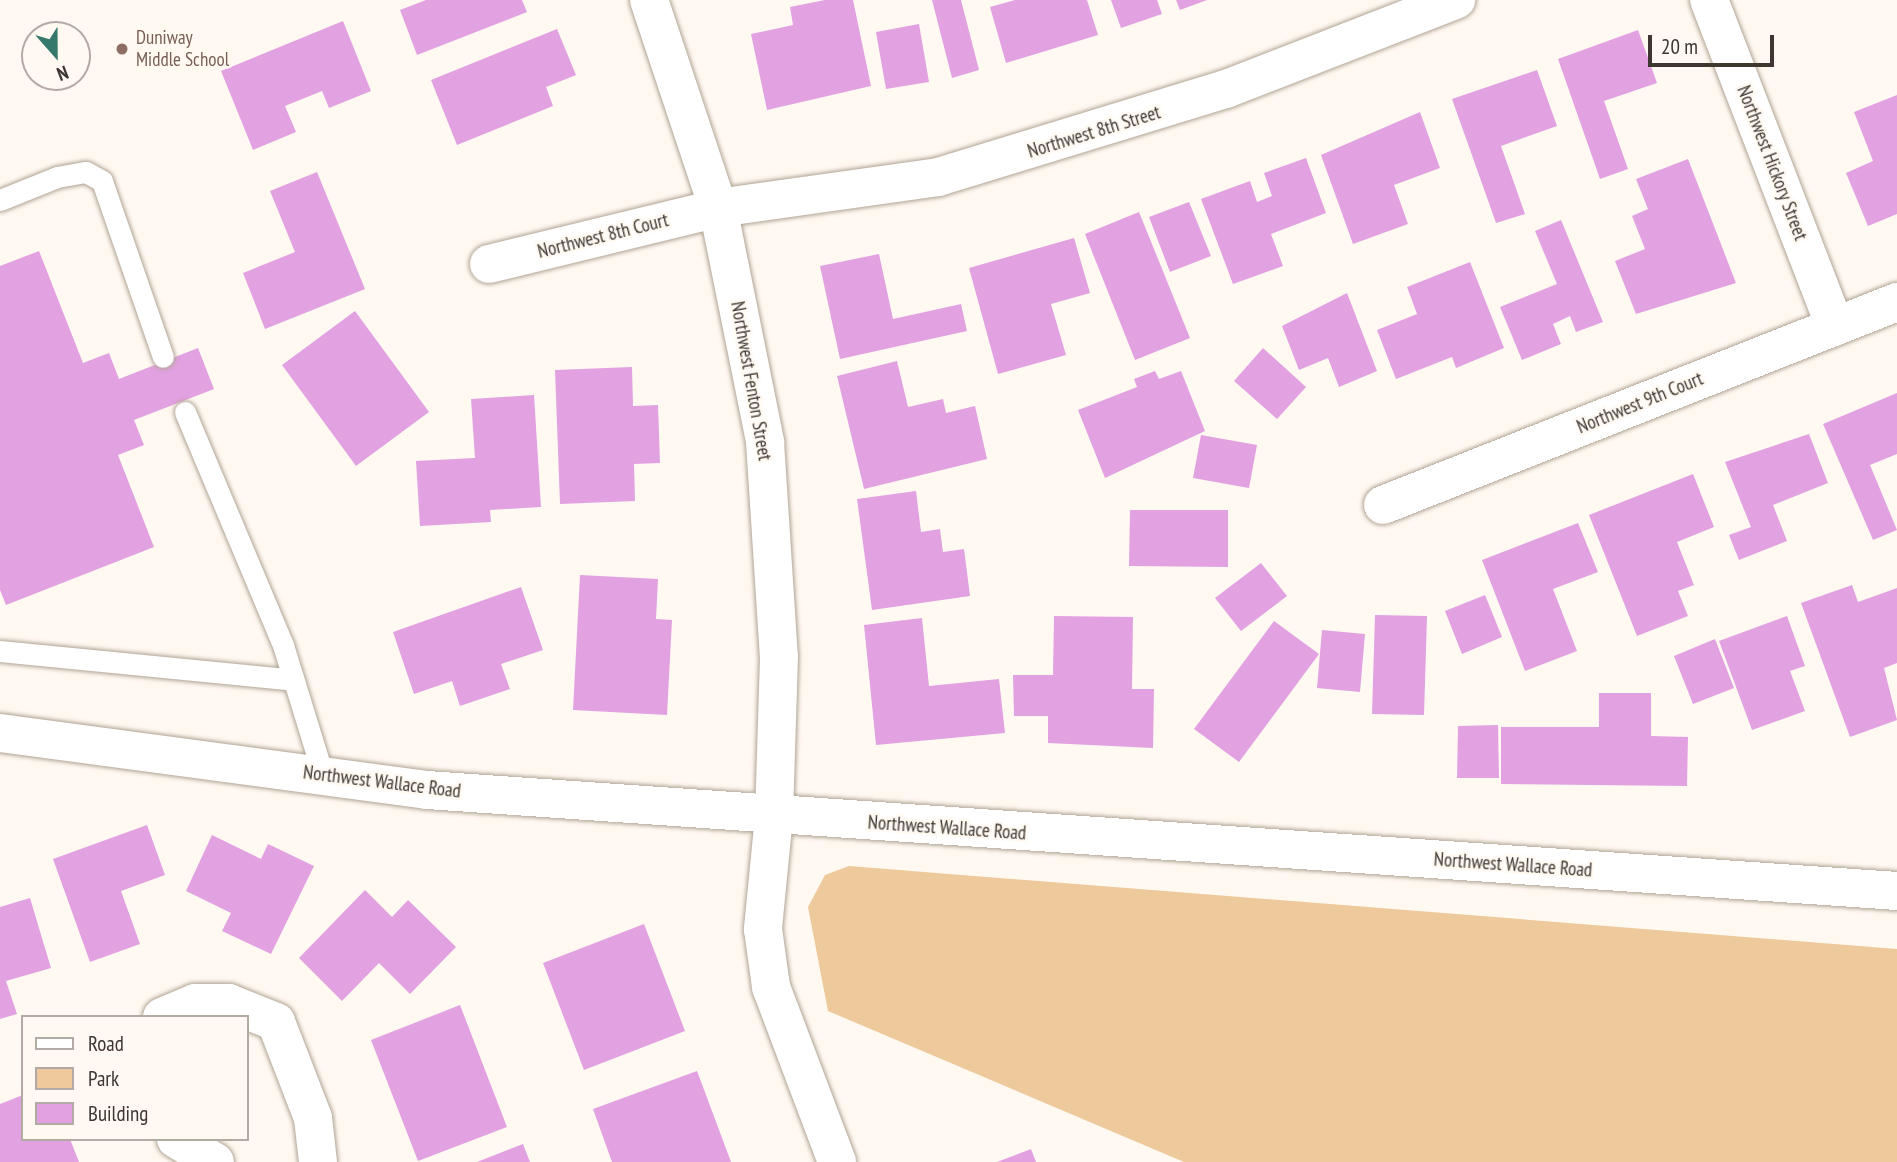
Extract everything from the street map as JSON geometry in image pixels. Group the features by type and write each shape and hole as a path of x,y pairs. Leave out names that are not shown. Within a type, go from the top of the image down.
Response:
{"street":[{"name":"Northwest Fenton Street","path":"649,0 718,208 765,442 779,657 774,816 763,929 771,987 837,1162"},
{"name":"Northwest 8th Street","path":"718,208 938,177 1085,137 1456,0"},
{"name":"Northwest Hickory Street","path":"1709,0 1835,326"},
{"name":"Northwest 8th Court","path":"489,264 718,208"},
{"name":"Northwest 9th Court","path":"1383,505 1897,302"},
{"name":"Northwest Wallace Road","path":"0,733 323,775 774,816 1897,891"},
{"path":"167,1015 195,1003 229,1003 276,1022 313,1118 318,1162"},
{"path":"179,1141 215,1162"}],"lane":[{"path":"0,201 57,177 86,172 102,181 163,357"},
{"path":"186,412 294,680 323,775"},
{"path":"0,651 294,680"}],"green space":[{"path":"849,866 1897,949 1897,1162 1184,1162 828,1011 808,907 825,875"}],"building":[{"path":"426,0 522,0 527,12 417,55 400,10"},
{"path":"825,0 853,0 871,86 767,110 751,34 793,25 790,7"},
{"path":"932,0 961,0 979,70 952,78"},
{"path":"1015,0 1087,0 1098,35 1006,63 990,7"},
{"path":"1111,0 1157,0 1162,14 1121,28"},
{"path":"1176,0 1207,0 1180,10"},
{"path":"343,21 371,91 329,108 322,91 285,106 296,132 253,150 221,71"},
{"path":"919,24 929,82 886,89 876,32"},
{"path":"557,29 576,75 546,87 553,106 457,145 431,80"},
{"path":"1638,30 1657,83 1604,101 1628,169 1600,179 1558,59"},
{"path":"1537,70 1557,126 1501,146 1525,214 1496,223 1452,99"},
{"path":"1897,95 1897,214 1868,226 1846,173 1873,161 1854,112"},
{"path":"1420,112 1440,168 1394,185 1408,224 1353,244 1321,155"},
{"path":"1306,158 1326,213 1271,234 1283,266 1233,284 1201,199 1250,181 1257,202 1272,196 1264,173"},
{"path":"1688,159 1736,283 1636,314 1615,261 1645,249 1632,216 1648,209 1636,179"},
{"path":"317,172 365,289 265,329 243,273 295,252 270,191"},
{"path":"1189,202 1211,256 1170,272 1149,217"},
{"path":"1139,212 1190,338 1135,360 1085,234"},
{"path":"1561,220 1603,322 1576,332 1570,316 1553,324 1561,344 1522,360 1500,307 1557,284 1535,231"},
{"path":"1074,238 1090,293 1051,304 1066,355 998,374 969,268"},
{"path":"39,251 83,363 109,353 119,379 198,348 214,389 134,420 144,445 118,455 154,547 6,605 0,590 0,266"},
{"path":"879,254 893,319 961,304 967,331 840,359 820,266"},
{"path":"1470,262 1504,348 1456,368 1452,357 1396,379 1377,330 1417,314 1407,287"},
{"path":"1347,293 1377,371 1339,387 1328,358 1299,370 1282,326"},
{"path":"355,311 429,412 356,466 282,365"},
{"path":"1263,348 1306,387 1277,419 1234,381"},
{"path":"897,361 908,407 943,399 946,413 975,406 987,459 864,489 837,376"},
{"path":"632,367 633,406 658,405 660,463 634,464 635,501 560,504 555,370"},
{"path":"1155,371 1159,379 1181,371 1205,431 1105,478 1078,410 1137,387 1134,379"},
{"path":"1897,393 1897,454 1870,465 1897,530 1873,540 1823,424"},
{"path":"534,395 541,507 490,510 491,522 420,526 416,461 475,458 471,399"},
{"path":"1809,434 1828,483 1773,505 1787,541 1739,560 1729,535 1751,527 1725,462"},
{"path":"1201,435 1257,445 1249,488 1193,478"},
{"path":"1693,474 1714,527 1677,542 1694,585 1678,591 1688,616 1637,636 1589,515"},
{"path":"916,491 921,532 940,529 943,552 964,549 970,596 872,610 857,499"},
{"path":"1130,510 1228,510 1228,567 1129,566"},
{"path":"1578,523 1598,572 1553,589 1577,651 1525,671 1482,560"},
{"path":"1261,563 1287,596 1241,631 1215,598"},
{"path":"580,575 658,579 656,619 672,620 667,715 573,710"},
{"path":"1852,585 1858,602 1897,588 1897,663 1884,668 1897,720 1850,737 1801,603"},
{"path":"521,587 543,650 501,664 510,689 460,706 452,681 414,694 393,632"},
{"path":"1485,595 1502,637 1462,654 1445,611"},
{"path":"1375,615 1427,616 1424,715 1372,714"},
{"path":"1054,616 1133,617 1132,689 1154,689 1153,748 1048,743 1048,716 1014,716 1013,675 1053,675"},
{"path":"1787,616 1805,666 1790,671 1805,711 1752,730 1719,641"},
{"path":"922,618 929,686 999,679 1005,733 876,745 864,625"},
{"path":"1274,621 1319,654 1239,762 1194,729"},
{"path":"1322,630 1365,634 1360,692 1317,688"},
{"path":"1715,639 1734,688 1693,704 1674,656"},
{"path":"1599,693 1651,693 1651,736 1688,737 1687,786 1501,784 1501,727 1599,727"},
{"path":"1498,725 1499,778 1457,778 1458,726"},
{"path":"147,825 165,875 121,891 140,944 90,962 53,859"},
{"path":"212,835 261,859 268,844 314,866 271,954 222,931 231,913 186,891"},
{"path":"365,890 392,917 408,900 456,947 410,994 379,963 342,1001 299,958"},
{"path":"30,898 51,968 6,981 17,1014 0,1019 0,907"},
{"path":"644,924 685,1031 584,1070 543,963"},
{"path":"460,1005 507,1127 418,1161 371,1040"},
{"path":"697,1071 731,1162 612,1162 593,1109"},
{"path":"21,1096 21,1141 71,1141 79,1162 0,1162 0,1104"},
{"path":"523,1144 530,1162 477,1162"},
{"path":"1031,1149 1036,1162 997,1162"}],"place":[{"name":"Duniway Middle School","path":"122,49"}]}
